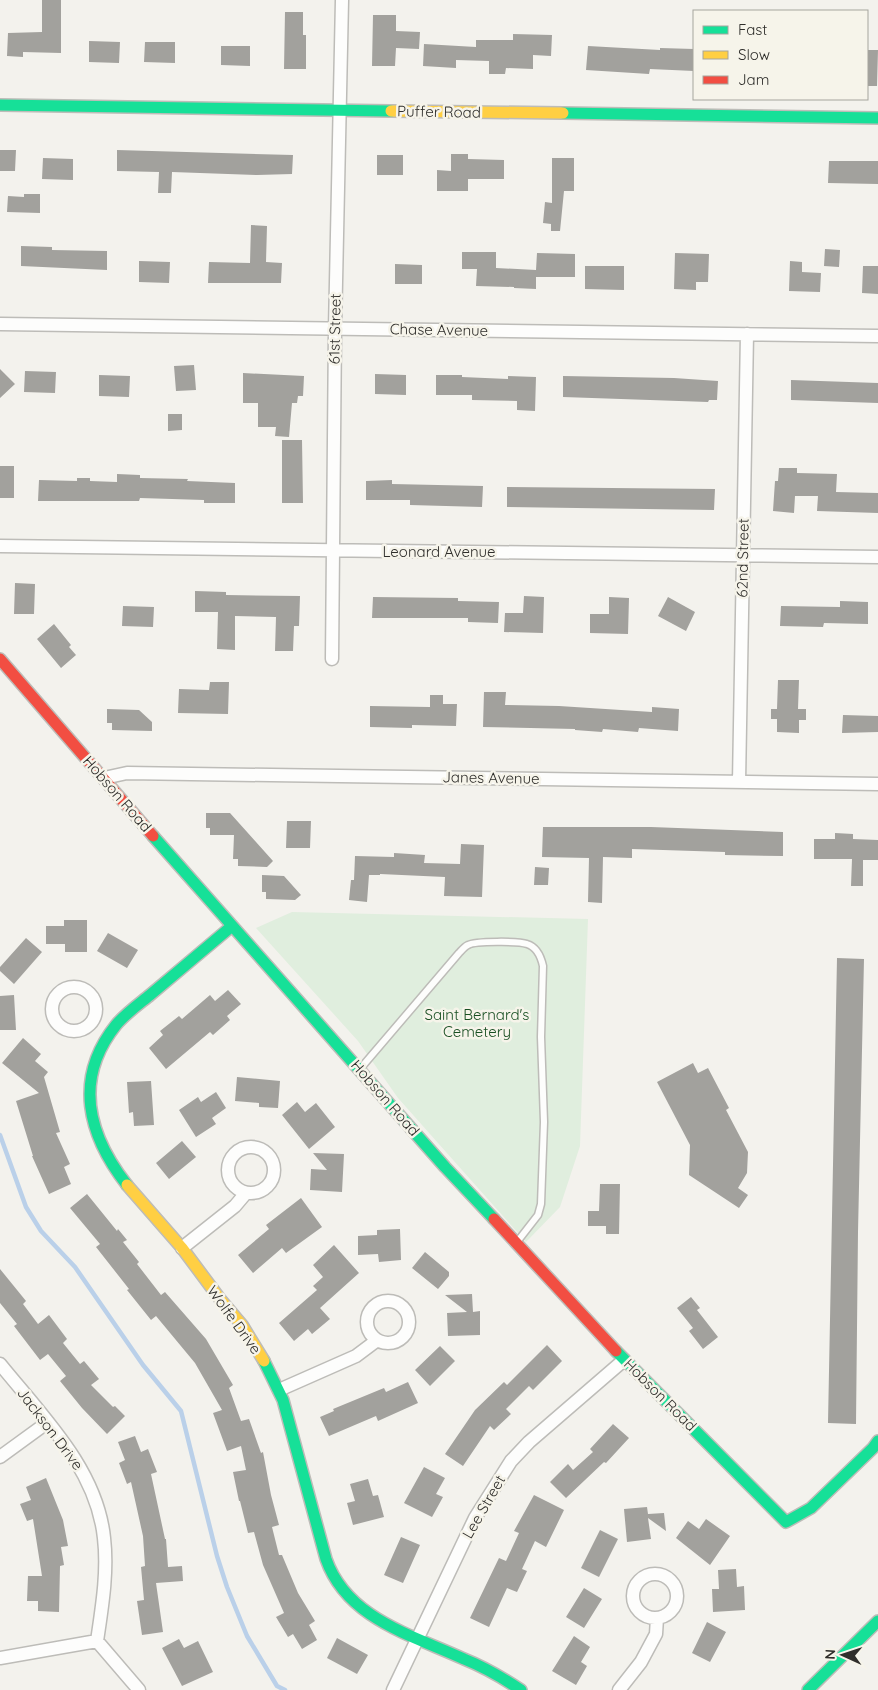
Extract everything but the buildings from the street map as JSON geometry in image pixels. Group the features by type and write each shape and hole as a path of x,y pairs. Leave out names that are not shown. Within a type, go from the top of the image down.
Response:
{"main road":[{"name":"Puffer Road","path":"0,105 878,118"},
{"name":"Hobson Road","path":"0,659 445,1167 624,1360 786,1522 810,1508 878,1441"},
{"name":"Wolfe Drive","path":"232,926 116,1023 107,1036 94,1066 92,1080 90,1112 94,1129 109,1161 182,1248 242,1325 256,1347 279,1390 327,1562 338,1585 352,1601 376,1619 466,1660 508,1681 521,1690"},
{"path":"808,1690 878,1621"}],"street":[{"name":"61st Street","path":"332,659 335,329 342,0"},
{"name":"Chase Avenue","path":"0,324 878,336"},
{"name":"62nd Street","path":"738,782 747,334"},
{"name":"Leonard Avenue","path":"0,546 878,557"},
{"name":"Janes Avenue","path":"104,778 127,773 878,784"},
{"path":"91,1023 107,1036"},
{"path":"182,1248 235,1206 246,1193"},
{"path":"279,1390 356,1356 376,1340"},
{"name":"Lee Street","path":"393,1690 476,1518 511,1461 529,1442 624,1360"},
{"name":"Jackson Drive","path":"0,1364 48,1422 78,1464 87,1481 101,1518 105,1565 104,1590 97,1641"},
{"path":"0,1457 48,1422"},
{"path":"619,1690 641,1662 656,1634 657,1618"},
{"path":"0,1658 97,1641 139,1690"}],"lane":[{"path":"360,1069 468,945 479,942 527,944 536,949 541,957 542,966 540,1037 544,1122 540,1204 538,1215 516,1243"}],"green space":[{"name":"Saint Bernard's Cemetery","path":"292,912 588,919 580,1146 560,1207 526,1242 398,1098 358,1041 256,928"}],"waterway":[{"path":"0,1135 26,1207 41,1231 75,1267 143,1365 181,1411 217,1556 227,1587 247,1636 277,1686 285,1690"}],"traffic: fast":[{"path":"0,105 391,111"},
{"path":"563,113 878,118"},
{"path":"153,836 445,1167 494,1219"},
{"path":"127,1185 114,1166 95,1127 90,1086 94,1066 103,1045 116,1025 132,1009 232,926"},
{"path":"616,1351 786,1522 811,1508 878,1441"},
{"path":"264,1361 283,1400 326,1559 336,1580 349,1597 365,1611 403,1633 479,1666 521,1690"},
{"path":"808,1690 878,1621"}],"traffic: slow":[{"path":"391,111 563,113"},
{"path":"127,1185 182,1248 242,1325 264,1361"}],"traffic: jam":[{"path":"0,659 153,836"},
{"path":"494,1219 616,1351"}]}
